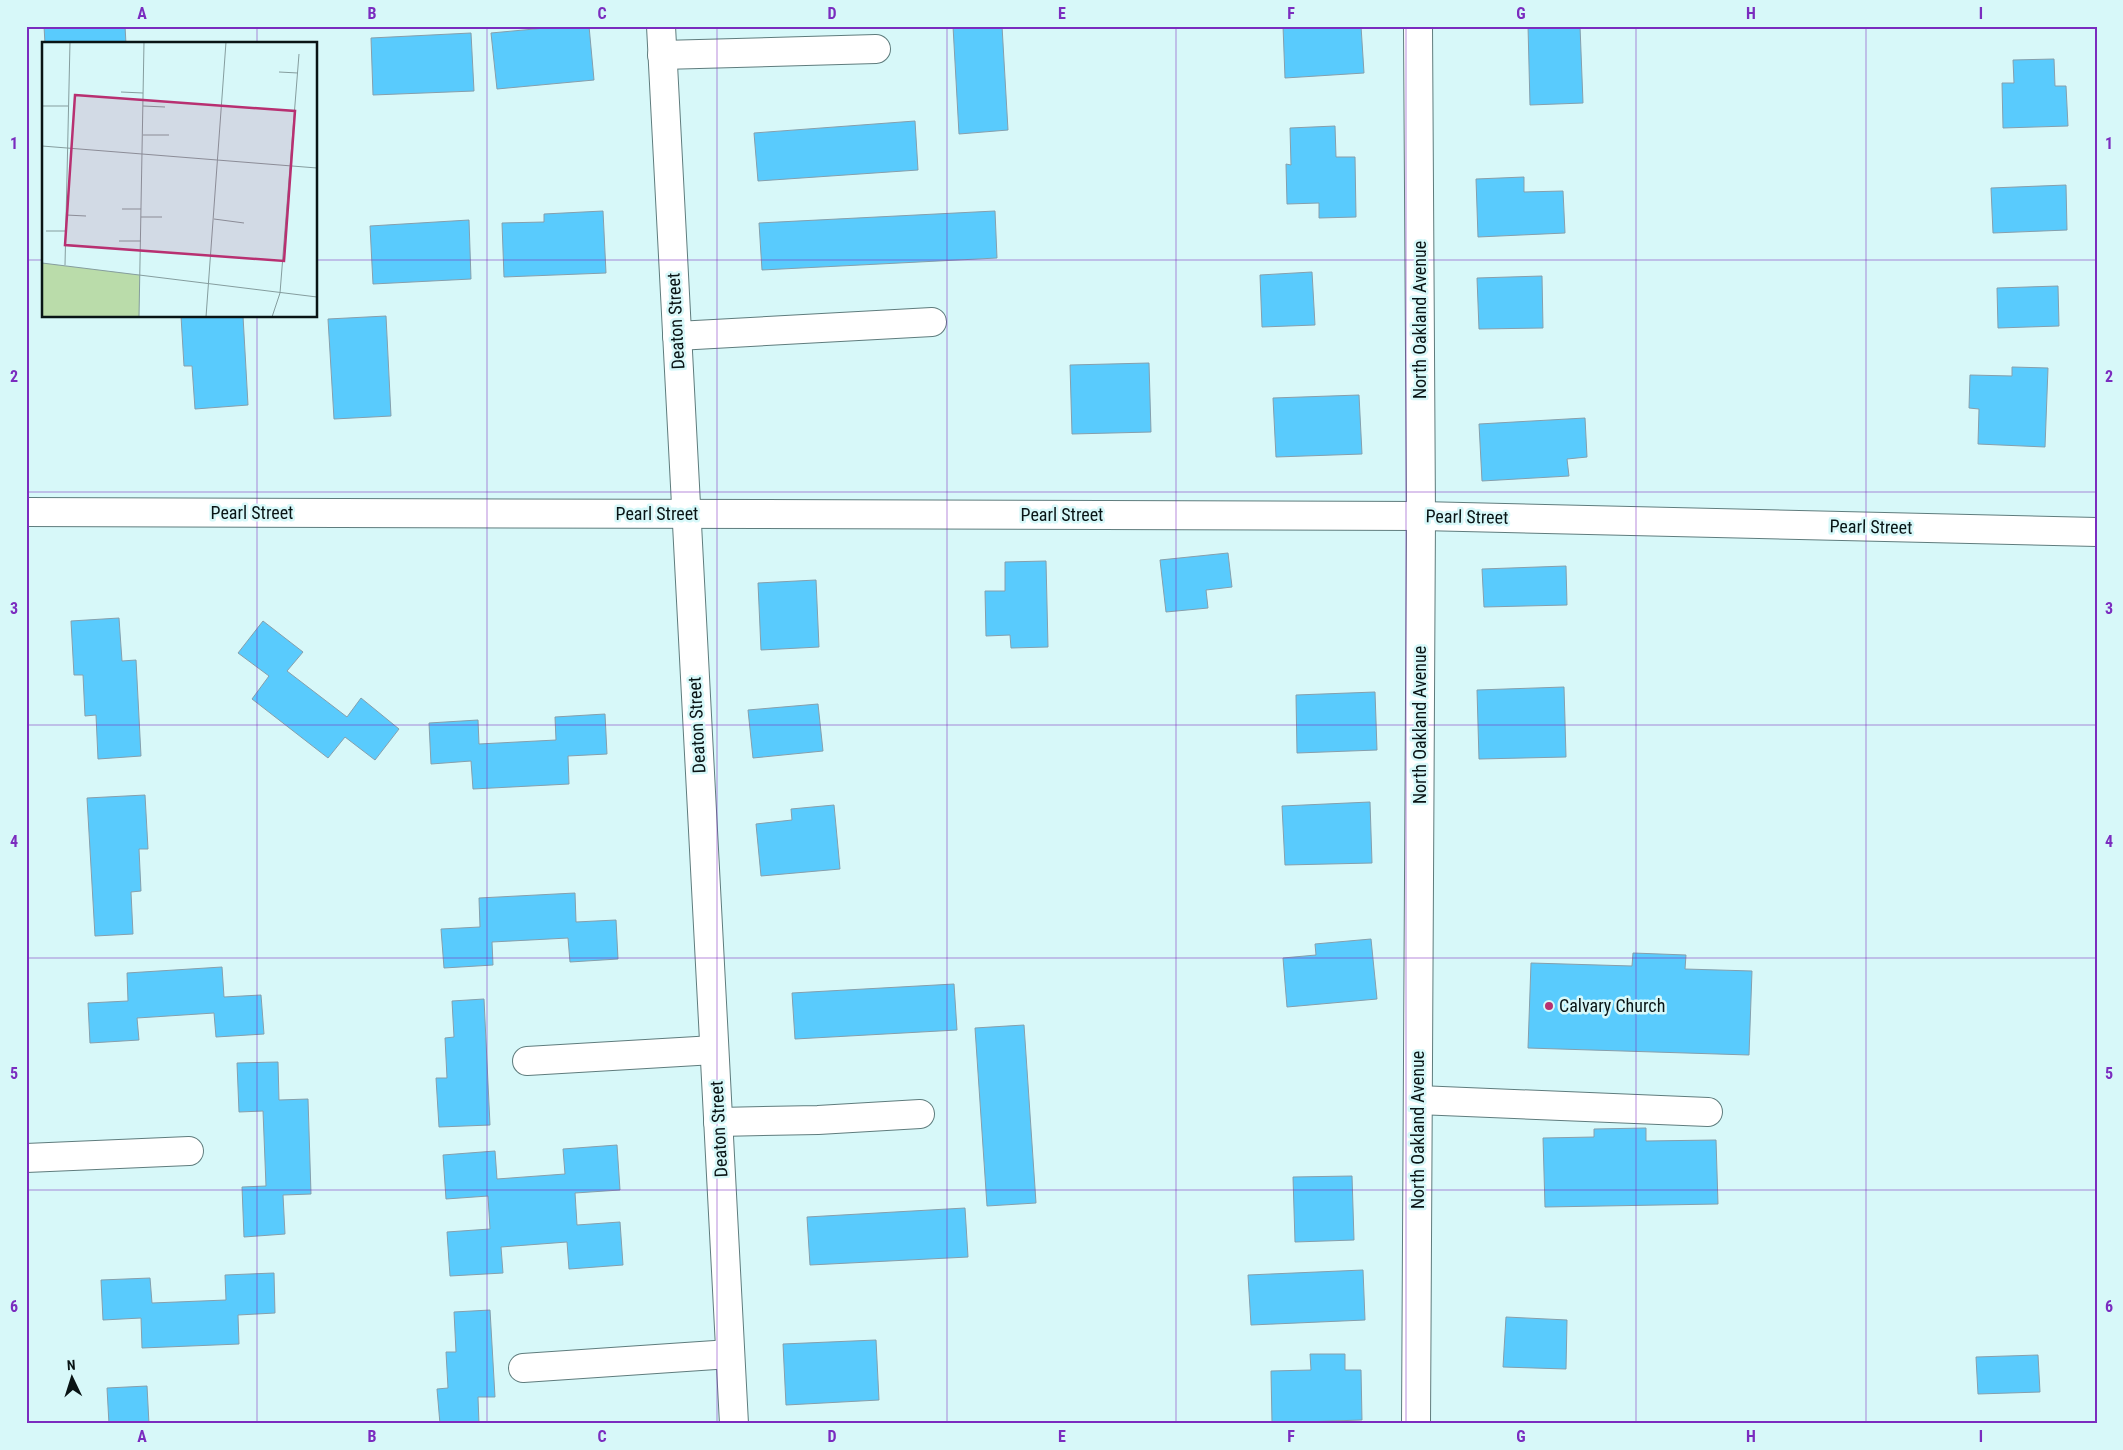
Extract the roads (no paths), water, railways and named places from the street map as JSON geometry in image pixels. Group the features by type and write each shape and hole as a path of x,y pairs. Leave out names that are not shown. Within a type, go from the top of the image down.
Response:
{"street":[{"name":"Deaton Street","path":"661,26 734,1424"},
{"name":"North Oakland Avenue","path":"1416,1424 1421,516 1418,26"},
{"path":"662,55 876,49"},
{"path":"677,336 932,322"},
{"name":"Pearl Street","path":"26,512 1421,516 2097,532"},
{"path":"527,1061 714,1050"},
{"path":"1418,1100 1708,1112"},
{"path":"718,1122 818,1120 920,1114"},
{"path":"26,1158 190,1151"},
{"path":"522,1368 730,1354"}],"place":[{"name":"Calvary Church","path":"1549,1006"}]}
